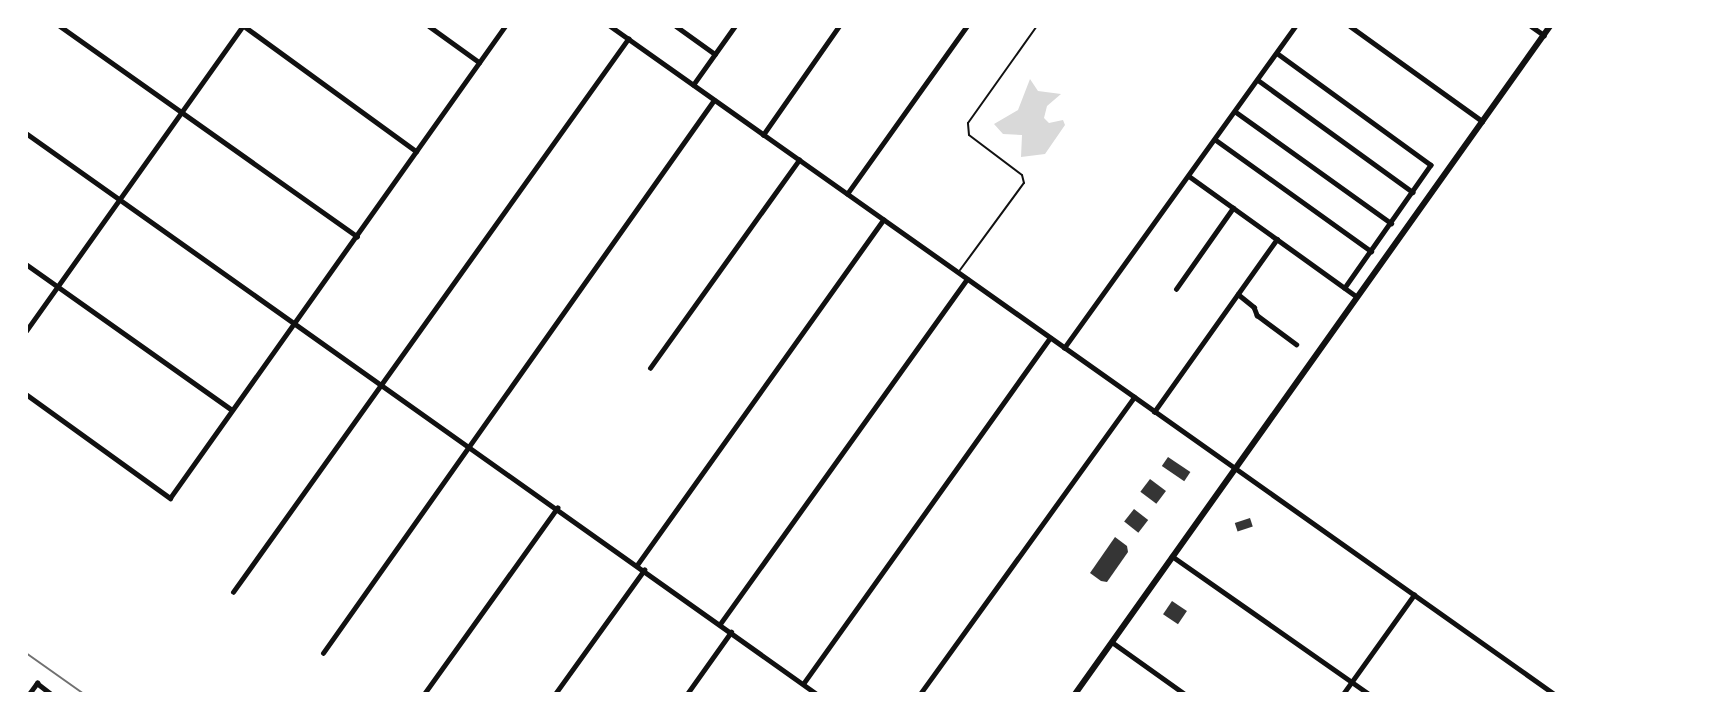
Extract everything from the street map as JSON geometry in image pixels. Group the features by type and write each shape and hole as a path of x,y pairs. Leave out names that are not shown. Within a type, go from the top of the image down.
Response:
{"main road":[{"path":"1075,694 1550,26"}],"street":[{"path":"60,26 357,236"},
{"path":"26,331 244,26 416,151"},
{"path":"429,26 480,62"},
{"path":"26,394 170,498 505,26"},
{"path":"610,26 1554,694"},
{"path":"676,26 715,54"},
{"path":"693,85 735,26"},
{"path":"763,135 839,26"},
{"path":"847,194 967,26"},
{"path":"1350,26 1482,121"},
{"path":"1531,26 1544,35"},
{"path":"1064,348 1237,112 1294,28"},
{"path":"233,592 628,39"},
{"path":"1277,53 1432,165 1345,288"},
{"path":"1258,80 1413,192"},
{"path":"323,653 714,100"},
{"path":"1237,112 1391,223"},
{"path":"26,133 817,694"},
{"path":"1216,140 1371,251"},
{"path":"650,368 799,160"},
{"path":"1189,176 1356,296"},
{"path":"1176,289 1233,208"},
{"path":"637,565 883,219"},
{"path":"1154,412 1277,239"},
{"path":"26,264 232,410"},
{"path":"720,624 967,279"},
{"path":"1238,294 1254,307 1256,315 1296,344"},
{"path":"803,684 1050,338"},
{"path":"920,694 1133,397"},
{"path":"424,694 557,508"},
{"path":"1172,556 1370,694"},
{"path":"555,694 644,570"},
{"path":"1343,694 1414,595"},
{"path":"687,694 731,632"},
{"path":"1112,642 1185,694"},
{"path":"29,694 37,683 51,694"}],"lane":[{"path":"958,273 1024,183 1022,175 969,135 968,123 1037,26"}],"shaded area":[{"path":"1030,79 1038,91 1061,94 1047,106 1044,118 1049,123 1063,120 1065,125 1045,154 1021,157 1022,135 1003,134 994,124 1018,110"}],"building":[{"path":"1168,457 1190,472 1184,481 1162,466"},
{"path":"1150,479 1166,491 1156,504 1140,492"},
{"path":"1134,509 1148,520 1138,533 1124,522"},
{"path":"1250,518 1253,527 1238,532 1235,523"},
{"path":"1115,537 1127,546 1128,552 1107,582 1101,581 1090,573"},
{"path":"1172,601 1187,611 1178,624 1163,614"}],"railway":[{"path":"26,653 84,694"}]}
